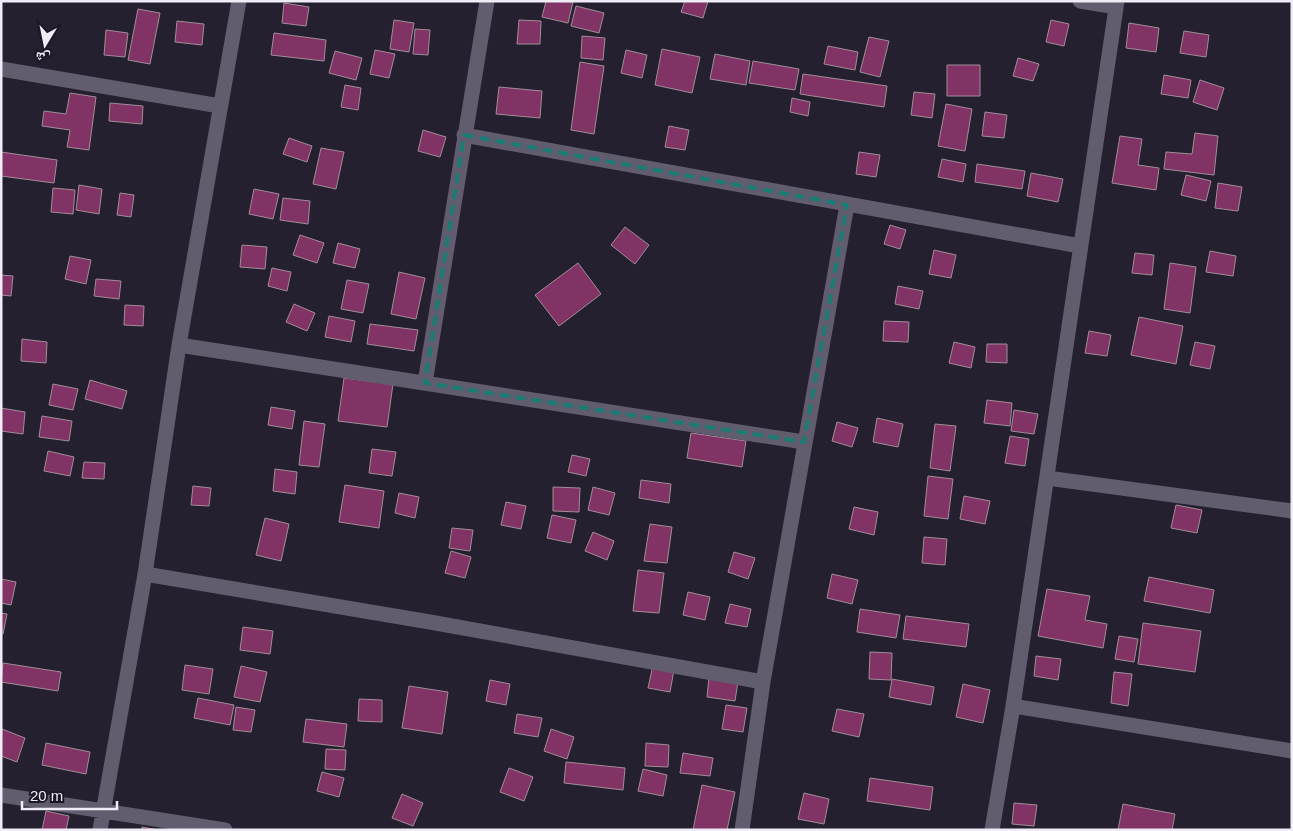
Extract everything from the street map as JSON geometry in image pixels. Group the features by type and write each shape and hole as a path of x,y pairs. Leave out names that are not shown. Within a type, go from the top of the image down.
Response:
{"street":[{"path":"100,830 145,574 179,344 239,1"},
{"path":"426,383 464,135 487,1"},
{"path":"992,830 1013,706 1117,4 1080,1"},
{"path":"1,69 220,106"},
{"path":"464,135 1080,246"},
{"path":"742,830 763,682 847,205"},
{"path":"179,344 804,442"},
{"path":"1047,478 1292,511"},
{"path":"145,574 430,622 763,682"},
{"path":"1013,706 1292,751"},
{"path":"1,795 225,830"}],"highlighted area":[{"path":"464,135 847,205 804,442 425,383"}],"building":[{"path":"546,1 573,2 568,23 542,17"},
{"path":"685,1 708,1 703,18 681,12"},
{"path":"284,3 309,7 306,26 282,23"},
{"path":"576,6 604,13 599,33 571,26"},
{"path":"138,9 160,13 150,64 128,60"},
{"path":"394,20 414,23 409,52 390,49"},
{"path":"519,20 541,21 540,44 517,44"},
{"path":"1051,20 1069,24 1064,46 1046,42"},
{"path":"177,21 204,24 202,45 175,42"},
{"path":"1129,23 1159,28 1156,52 1126,48"},
{"path":"415,29 430,30 428,55 413,54"},
{"path":"106,30 128,33 125,57 104,55"},
{"path":"1184,31 1209,35 1206,57 1180,53"},
{"path":"274,33 326,40 324,61 271,55"},
{"path":"582,36 605,38 603,60 581,58"},
{"path":"869,37 889,41 880,77 860,72"},
{"path":"828,46 858,52 855,70 824,64"},
{"path":"662,49 700,57 692,93 655,85"},
{"path":"375,50 395,54 389,78 370,74"},
{"path":"626,50 647,55 642,78 621,73"},
{"path":"335,51 362,58 356,80 329,73"},
{"path":"715,54 750,61 746,85 710,79"},
{"path":"1018,58 1039,64 1033,81 1013,76"},
{"path":"753,61 799,69 795,90 749,83"},
{"path":"580,62 604,66 594,134 571,130"},
{"path":"947,65 980,65 980,96 947,96"},
{"path":"803,74 887,86 884,107 800,94"},
{"path":"1164,75 1191,80 1188,98 1161,94"},
{"path":"1200,80 1224,88 1217,110 1193,102"},
{"path":"345,85 361,88 358,110 341,107"},
{"path":"499,87 542,91 540,118 496,114"},
{"path":"914,92 935,94 932,118 911,115"},
{"path":"70,93 96,97 89,150 67,147 70,130 42,126 44,111 66,114"},
{"path":"792,98 810,102 808,116 790,112"},
{"path":"110,103 143,106 142,124 109,121"},
{"path":"946,104 972,109 965,151 938,146"},
{"path":"985,112 1007,115 1004,138 982,136"},
{"path":"669,126 689,130 685,150 665,147"},
{"path":"423,130 446,137 440,157 418,151"},
{"path":"1195,133 1218,136 1214,175 1164,169 1166,152 1192,154"},
{"path":"1120,136 1142,139 1138,165 1159,168 1156,190 1112,183"},
{"path":"289,138 312,146 307,162 283,154"},
{"path":"321,148 344,152 336,189 313,184"},
{"path":"1,152 57,160 54,183 1,176"},
{"path":"859,152 880,155 876,177 856,174"},
{"path":"942,159 966,164 963,182 938,177"},
{"path":"977,164 1025,171 1022,189 975,182"},
{"path":"1031,173 1063,179 1058,202 1027,196"},
{"path":"1186,175 1211,181 1206,201 1181,195"},
{"path":"1218,183 1242,187 1238,211 1215,208"},
{"path":"79,185 102,189 99,214 76,210"},
{"path":"53,188 75,190 73,214 51,212"},
{"path":"254,189 279,194 273,219 249,214"},
{"path":"120,193 134,195 131,217 117,215"},
{"path":"283,198 310,201 308,224 280,220"},
{"path":"890,225 906,230 900,249 884,244"},
{"path":"625,227 649,245 635,264 611,245"},
{"path":"300,235 324,243 317,263 293,255"},
{"path":"338,243 360,249 355,268 333,263"},
{"path":"242,245 267,247 265,269 240,267"},
{"path":"934,250 956,255 951,278 929,274"},
{"path":"1210,251 1236,256 1233,276 1206,272"},
{"path":"1135,253 1154,255 1152,275 1132,273"},
{"path":"70,256 91,260 86,284 65,279"},
{"path":"578,263 601,294 559,326 535,295"},
{"path":"1170,263 1196,267 1190,313 1164,309"},
{"path":"272,268 291,272 287,291 268,286"},
{"path":"399,272 425,278 416,319 391,314"},
{"path":"1,275 13,276 11,296 1,295"},
{"path":"96,279 121,281 119,299 94,296"},
{"path":"347,280 369,284 363,313 341,309"},
{"path":"898,286 923,291 919,309 895,304"},
{"path":"294,304 315,313 307,331 286,322"},
{"path":"125,305 144,306 143,326 124,325"},
{"path":"329,316 355,321 351,342 325,337"},
{"path":"1139,317 1183,326 1176,364 1131,355"},
{"path":"884,321 909,322 908,342 883,341"},
{"path":"370,324 418,330 414,351 367,344"},
{"path":"1089,331 1111,335 1107,356 1085,353"},
{"path":"22,339 47,342 46,363 21,361"},
{"path":"954,342 975,347 971,368 949,363"},
{"path":"1195,342 1215,346 1210,369 1190,365"},
{"path":"987,344 1007,344 1007,363 986,362"},
{"path":"344,378 393,384 387,427 338,421"},
{"path":"90,380 127,391 122,409 85,399"},
{"path":"53,384 78,389 73,410 49,405"},
{"path":"987,400 1012,403 1010,426 984,423"},
{"path":"271,407 295,411 292,429 268,425"},
{"path":"1,408 25,412 23,434 1,431"},
{"path":"1014,410 1038,414 1034,434 1011,431"},
{"path":"42,416 72,421 69,441 39,437"},
{"path":"877,418 903,424 898,447 873,442"},
{"path":"304,421 325,424 319,467 299,465"},
{"path":"837,422 858,428 852,447 832,441"},
{"path":"935,424 956,426 950,471 930,468"},
{"path":"691,433 746,441 742,467 687,458"},
{"path":"1010,436 1029,439 1025,466 1005,463"},
{"path":"372,449 396,452 392,476 369,473"},
{"path":"48,451 74,457 70,476 44,471"},
{"path":"572,455 590,459 586,476 568,472"},
{"path":"84,462 105,463 104,479 82,478"},
{"path":"275,469 297,472 295,494 273,491"},
{"path":"928,476 953,479 948,519 924,516"},
{"path":"641,480 671,484 669,503 639,498"},
{"path":"345,485 384,491 379,528 339,522"},
{"path":"193,486 211,488 209,506 191,505"},
{"path":"553,487 580,488 579,512 553,511"},
{"path":"593,487 615,493 609,515 588,510"},
{"path":"399,493 419,497 415,518 395,513"},
{"path":"964,496 990,501 985,524 960,519"},
{"path":"506,502 526,506 521,529 501,525"},
{"path":"1176,505 1202,510 1197,533 1171,528"},
{"path":"854,507 878,512 874,535 849,529"},
{"path":"552,515 576,520 571,543 547,538"},
{"path":"265,518 289,524 281,561 256,555"},
{"path":"650,524 672,527 667,563 644,561"},
{"path":"452,528 473,530 470,551 449,548"},
{"path":"593,532 614,541 607,560 585,551"},
{"path":"924,537 947,539 945,565 922,563"},
{"path":"451,551 471,557 465,578 445,573"},
{"path":"734,552 755,558 748,579 728,572"},
{"path":"638,570 664,573 659,613 633,611"},
{"path":"832,574 858,580 852,604 827,598"},
{"path":"1149,577 1214,590 1210,613 1144,601"},
{"path":"1,579 16,582 11,605 1,603"},
{"path":"1047,589 1090,596 1085,620 1107,624 1103,648 1038,636"},
{"path":"688,592 710,597 705,620 683,615"},
{"path":"730,604 751,609 747,627 725,623"},
{"path":"860,609 900,615 896,638 857,632"},
{"path":"1,613 7,614 3,634 1,634"},
{"path":"906,616 969,624 966,647 903,639"},
{"path":"1143,623 1201,631 1195,672 1138,664"},
{"path":"243,627 273,631 270,654 240,650"},
{"path":"1119,636 1138,639 1134,662 1115,659"},
{"path":"870,652 892,653 891,680 869,679"},
{"path":"1036,656 1061,659 1058,680 1034,676"},
{"path":"3,663 61,672 58,691 1,682"},
{"path":"185,665 213,669 209,694 182,690"},
{"path":"653,665 674,670 670,692 648,688"},
{"path":"241,666 267,672 260,702 234,697"},
{"path":"1114,672 1132,674 1128,706 1111,703"},
{"path":"709,677 738,681 735,701 707,697"},
{"path":"892,679 934,687 931,705 889,697"},
{"path":"490,680 510,684 506,705 486,701"},
{"path":"963,684 990,690 983,723 956,717"},
{"path":"409,686 448,692 442,734 402,728"},
{"path":"198,698 234,705 230,725 194,718"},
{"path":"359,699 382,700 382,722 358,721"},
{"path":"726,705 747,708 743,732 722,729"},
{"path":"236,707 255,710 251,732 233,730"},
{"path":"837,709 864,714 859,737 832,731"},
{"path":"517,714 542,718 538,737 514,733"},
{"path":"306,719 347,724 344,747 303,742"},
{"path":"2,729 25,738 17,762 1,756"},
{"path":"551,729 574,737 567,759 544,751"},
{"path":"46,743 90,752 86,774 42,765"},
{"path":"646,743 669,745 668,767 645,766"},
{"path":"326,749 346,750 345,770 325,769"},
{"path":"683,753 713,758 710,776 680,773"},
{"path":"566,762 625,768 623,790 564,783"},
{"path":"509,768 533,777 524,801 500,792"},
{"path":"643,769 667,775 663,796 638,791"},
{"path":"322,772 344,778 339,797 317,791"},
{"path":"870,778 933,787 930,810 867,801"},
{"path":"702,785 735,792 727,830 693,830"},
{"path":"804,793 829,799 824,824 798,819"},
{"path":"402,794 423,803 413,826 392,818"},
{"path":"1014,803 1037,805 1034,826 1012,824"},
{"path":"1123,804 1175,814 1172,830 1118,830"},
{"path":"46,811 69,816 66,830 42,830"},
{"path":"142,827 158,830 142,830"}]}
